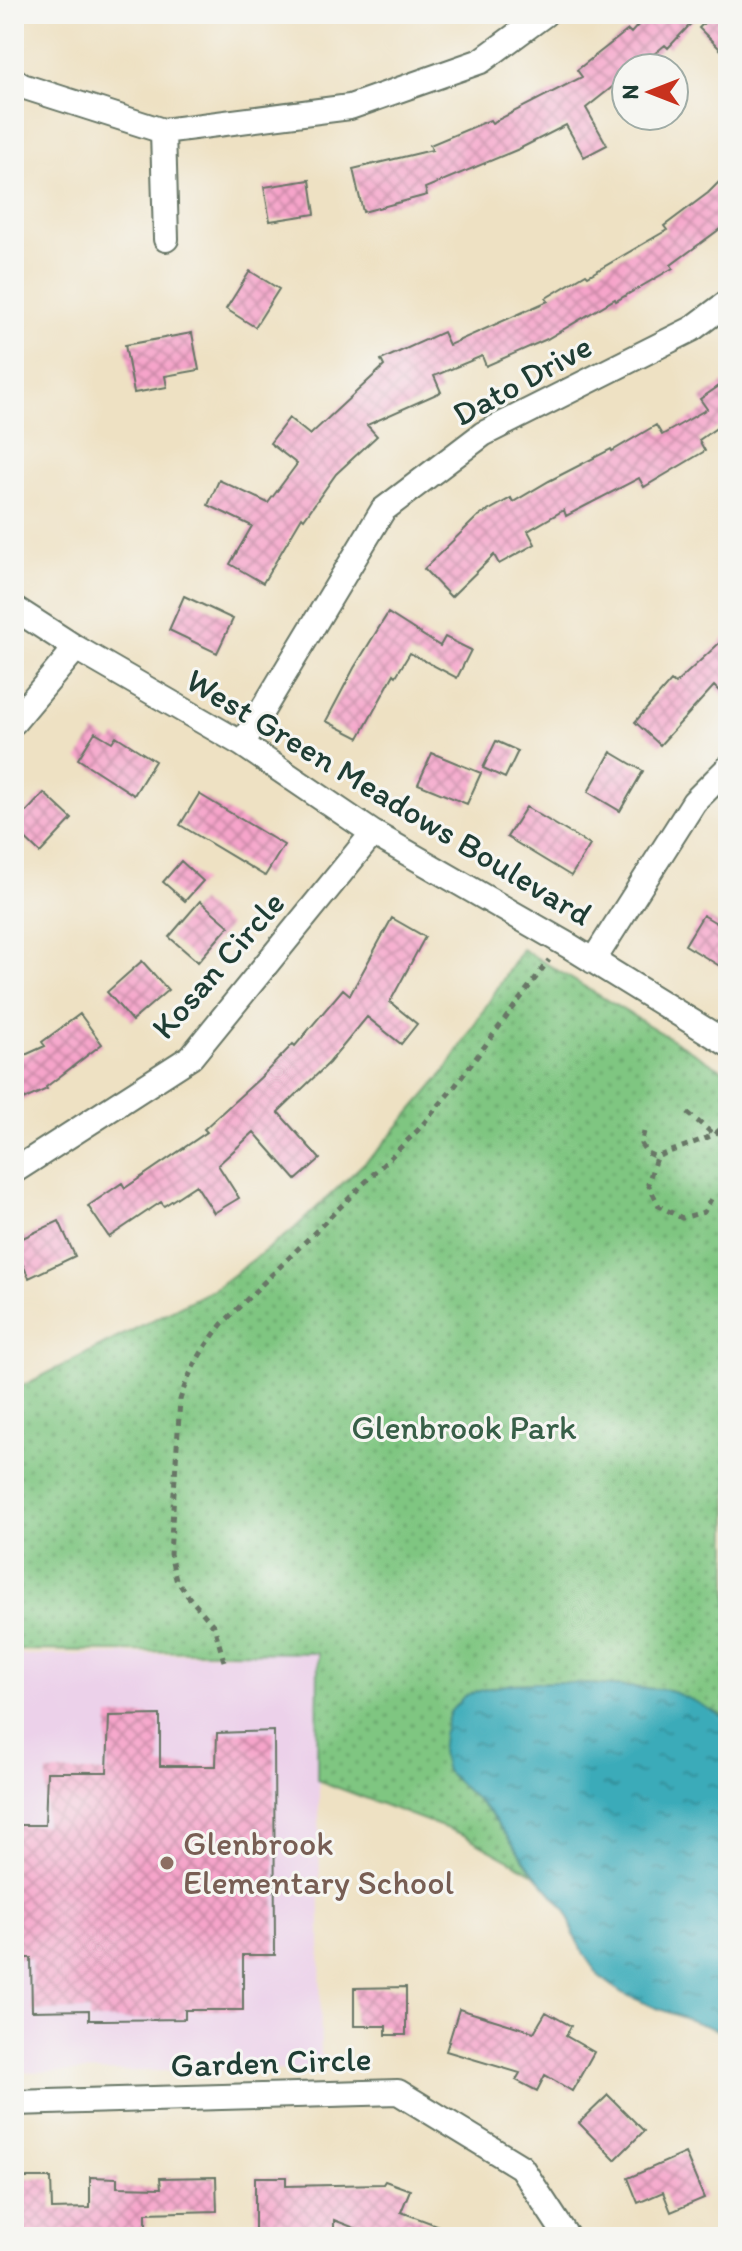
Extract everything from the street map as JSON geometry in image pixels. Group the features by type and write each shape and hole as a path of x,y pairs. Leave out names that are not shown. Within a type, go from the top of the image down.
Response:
{"street":[{"path":"14,80 22,86 163,131 350,107 481,61 545,14"},
{"path":"163,131 166,239"},
{"name":"Dato Drive","path":"242,744 383,510 483,434 692,329 728,302"},
{"name":"West Green Meadows Boulevard","path":"14,608 76,648 242,744 373,833 571,947 728,1044"},
{"path":"14,722 76,648"},
{"path":"593,961 694,802 728,768"},
{"name":"Kosan Circle","path":"14,1171 191,1057 373,833"},
{"name":"Garden Circle","path":"14,2103 398,2092 521,2167 567,2237"}],"path":[{"path":"224,1661 214,1626 176,1579 170,1554 180,1400 187,1377 222,1324 418,1130 455,1086 548,961 571,947"},
{"path":"688,1113 714,1135"},
{"path":"644,1132 641,1144 647,1153 656,1157 714,1135 728,1122"},
{"path":"656,1157 648,1184 659,1206 682,1218 704,1212 711,1199"}],"shaded area":[{"name":"Glenbrook Elementary School","path":"318,1653 321,2070 14,2072 14,1655"}],"green space":[{"name":"Glenbrook Park","path":"522,949 728,1073 728,1720 669,1690 557,1682 485,1689 446,1771 489,1812 535,1874 464,1835 317,1780 318,1653 14,1650 14,1390 214,1289 294,1229 379,1149 444,1073"}],"water":[{"path":"557,1682 669,1690 728,1720 728,2034 622,1993 599,1976 574,1935 567,1911 489,1812 446,1771 441,1752 443,1734 450,1712 464,1696 513,1684"}],"building":[{"path":"648,14 700,14 668,48 665,45 656,52 610,52 610,89 586,108 607,145 584,157 566,125 519,149 425,188 427,195 363,212 353,169 432,150 430,145 490,120 492,123 582,77 577,70 628,30 631,33"},
{"path":"713,14 728,14 728,57 699,28"},
{"path":"728,173 728,223 671,265 673,268 547,339 486,366 482,356 434,376 441,392 367,425 377,436 336,474 304,519 302,517 263,583 230,564 252,526 208,505 219,480 268,503 297,464 270,443 289,418 310,435 384,366 381,360 443,332 449,345 548,301 546,298 586,274 588,276 667,230 664,226 708,193"},
{"path":"310,180 315,214 270,221 264,187"},
{"path":"250,271 279,289 255,327 226,309"},
{"path":"192,333 199,370 165,376 167,387 134,393 125,345"},
{"path":"728,380 728,443 718,427 699,440 705,451 644,487 639,478 566,516 564,510 528,531 535,544 499,564 494,555 451,597 424,569 477,517 511,498 513,502 656,425 662,435 707,409 700,399"},
{"path":"184,596 233,619 217,653 169,630"},
{"path":"388,613 440,646 445,637 471,650 457,678 410,653 396,676 394,674 359,738 326,721"},
{"path":"728,635 728,700 714,686 660,745 635,722 671,681 675,684"},
{"path":"95,732 112,742 116,736 155,761 134,795 78,759"},
{"path":"496,741 518,751 505,778 483,768"},
{"path":"611,752 643,771 620,811 588,792"},
{"path":"432,753 481,773 467,804 418,784"},
{"path":"44,793 72,819 40,853 14,825"},
{"path":"199,794 284,845 265,876 180,825"},
{"path":"526,807 590,845 571,876 507,837"},
{"path":"181,861 203,881 185,901 163,882"},
{"path":"200,901 229,926 198,962 169,937"},
{"path":"703,915 728,930 728,971 685,945"},
{"path":"392,918 425,937 390,1002 417,1024 401,1044 367,1017 329,1063 278,1112 320,1159 296,1180 254,1132 218,1165 239,1198 214,1213 196,1185 164,1206 161,1202 109,1237 88,1206 122,1183 125,1188 207,1132 204,1129 293,1044 295,1046 343,989 350,995"},
{"path":"142,961 168,990 132,1021 107,992"},
{"path":"80,1014 102,1044 47,1089 14,1104 14,1060 45,1046 42,1042"},
{"path":"59,1221 75,1256 29,1278 14,1242"},
{"path":"160,1715 160,1766 216,1766 217,1733 274,1731 275,1955 243,1955 243,2010 185,2010 185,2019 104,2020 89,2020 89,2010 32,2011 31,1958 14,1958 14,1825 45,1825 47,1772 107,1772 109,1716"},
{"path":"406,1987 406,2035 386,2035 386,2026 354,2026 354,1988"},
{"path":"459,2009 534,2032 546,2012 571,2026 566,2036 594,2052 572,2091 545,2075 537,2091 516,2080 520,2073 446,2051"},
{"path":"608,2095 644,2131 615,2160 579,2123"},
{"path":"685,2153 704,2198 671,2212 663,2192 638,2203 628,2178"},
{"path":"90,2177 117,2178 117,2187 161,2188 160,2178 216,2177 217,2211 146,2213 146,2237 20,2237 19,2178 51,2178 52,2209 90,2208"},
{"path":"255,2177 286,2177 286,2186 383,2184 385,2181 410,2190 401,2212 463,2237 378,2237 334,2220 334,2237 255,2237"}],"place":[{"name":"Glenbrook Elementary School","path":"167,1863"}]}
